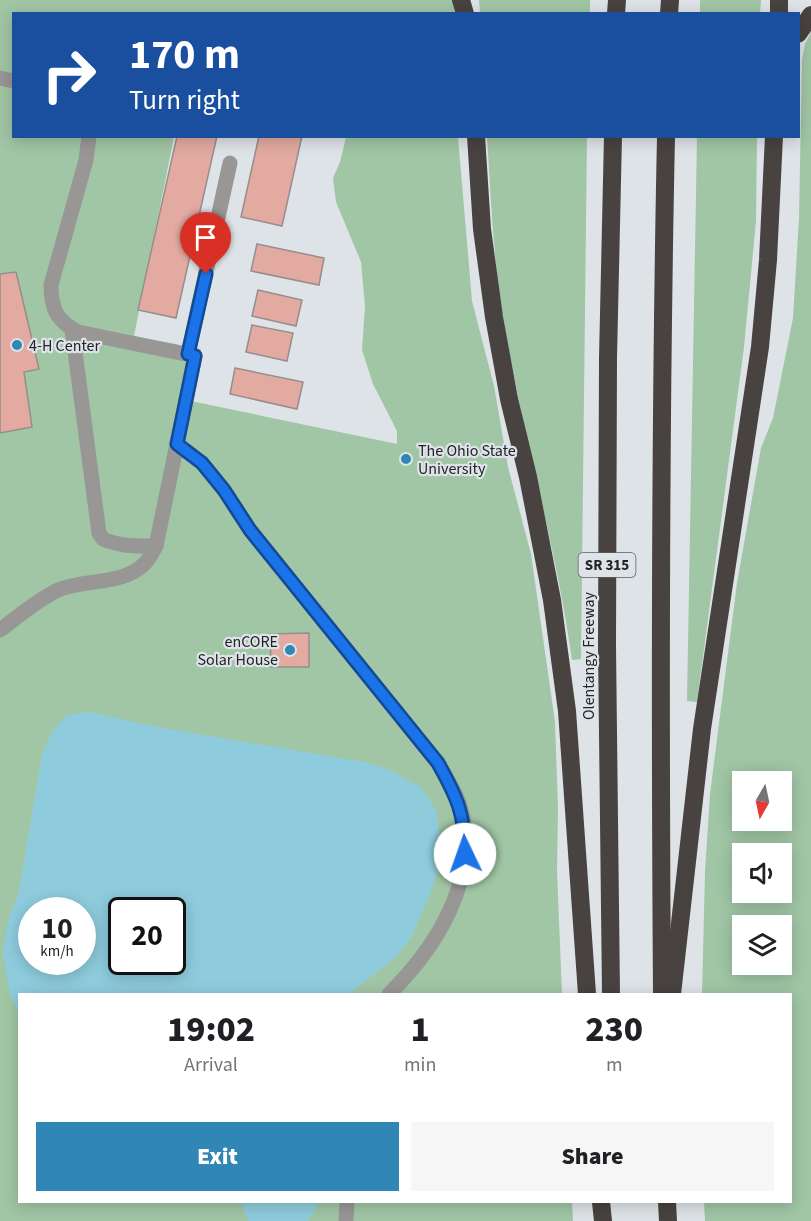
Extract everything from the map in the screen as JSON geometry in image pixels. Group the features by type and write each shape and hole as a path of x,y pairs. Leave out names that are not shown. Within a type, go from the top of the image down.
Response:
{"highway":[{"path":"800,31 811,15"},
{"path":"476,138 482,229 494,317 552,600 567,711 587,993"},
{"name":"Olentangy Freeway","path":"611,993 607,646 608,370 613,138"},
{"name":"SR 315","path":"662,993 660,646 666,138"},
{"path":"672,993 702,729 760,347 768,260 774,138"},
{"path":"602,1203 603,1221"},
{"path":"613,1203 614,1221"},
{"path":"667,1203 668,1221"}],"lane":[{"path":"0,630 48,595 61,589 134,573 147,562 156,546 195,356 78,332 64,324 57,314 51,298 51,285 87,160 89,138"},
{"path":"188,354 230,163"},
{"path":"72,329 99,533 103,539 113,544 156,546"},
{"path":"177,444 202,463 224,490 250,530 438,763 454,791 465,828 465,854 460,880 451,908 426,954 390,993"},
{"path":"346,1203 346,1221"}],"green space":[{"path":"0,0 452,0 455,12 12,12 12,138 174,138 134,336 201,349 191,401 397,444 397,431 373,384 362,350 365,306 361,262 336,202 333,178 340,162 346,138 458,138 472,301 494,386 508,467 531,554 555,722 558,807 557,871 562,993 18,993 18,1203 572,1203 573,1221 0,1221"},
{"path":"479,0 590,0 590,12 480,12"},
{"path":"700,0 761,0 760,12 700,12"},
{"path":"811,32 811,1221 705,1221 704,1203 792,1203 792,993 702,993 705,872 710,794 737,583 761,448 773,418 793,318 799,218 802,60 805,44"},
{"path":"487,138 587,138 581,659 572,660 557,574 503,317 493,227"},
{"path":"697,138 757,138 756,221 744,347 697,702 687,701"}],"water":[{"path":"89,712 162,728 364,762 390,770 422,788 436,811 443,852 431,892 411,938 397,956 350,993 18,993 18,1013 10,993 3,954 8,921 19,892 42,755 53,730 67,715"},
{"path":"241,1203 318,1203 308,1221 248,1221"}],"building":[{"path":"177,138 217,138 176,318 138,310"},
{"path":"259,138 302,138 282,226 241,217"},
{"path":"257,244 324,258 319,285 251,271"},
{"name":"4-H Center","path":"16,272 39,369 24,372 32,427 0,433 0,274"},
{"path":"258,290 302,300 296,326 252,316"},
{"path":"252,325 293,333 287,361 246,352"},
{"path":"235,368 303,382 297,409 230,394"},
{"name":"enCORE Solar House","path":"309,633 309,667 271,667 270,634"}],"place":[{"name":"4-H Center","path":"17,345"},
{"name":"The Ohio State University","path":"406,459"},
{"name":"enCORE Solar House","path":"290,650"}],"route":[{"path":"206,274 188,354 195,356 177,444 202,463 224,490 250,530 438,763 454,791 461,810 465,828 465,854"}]}
